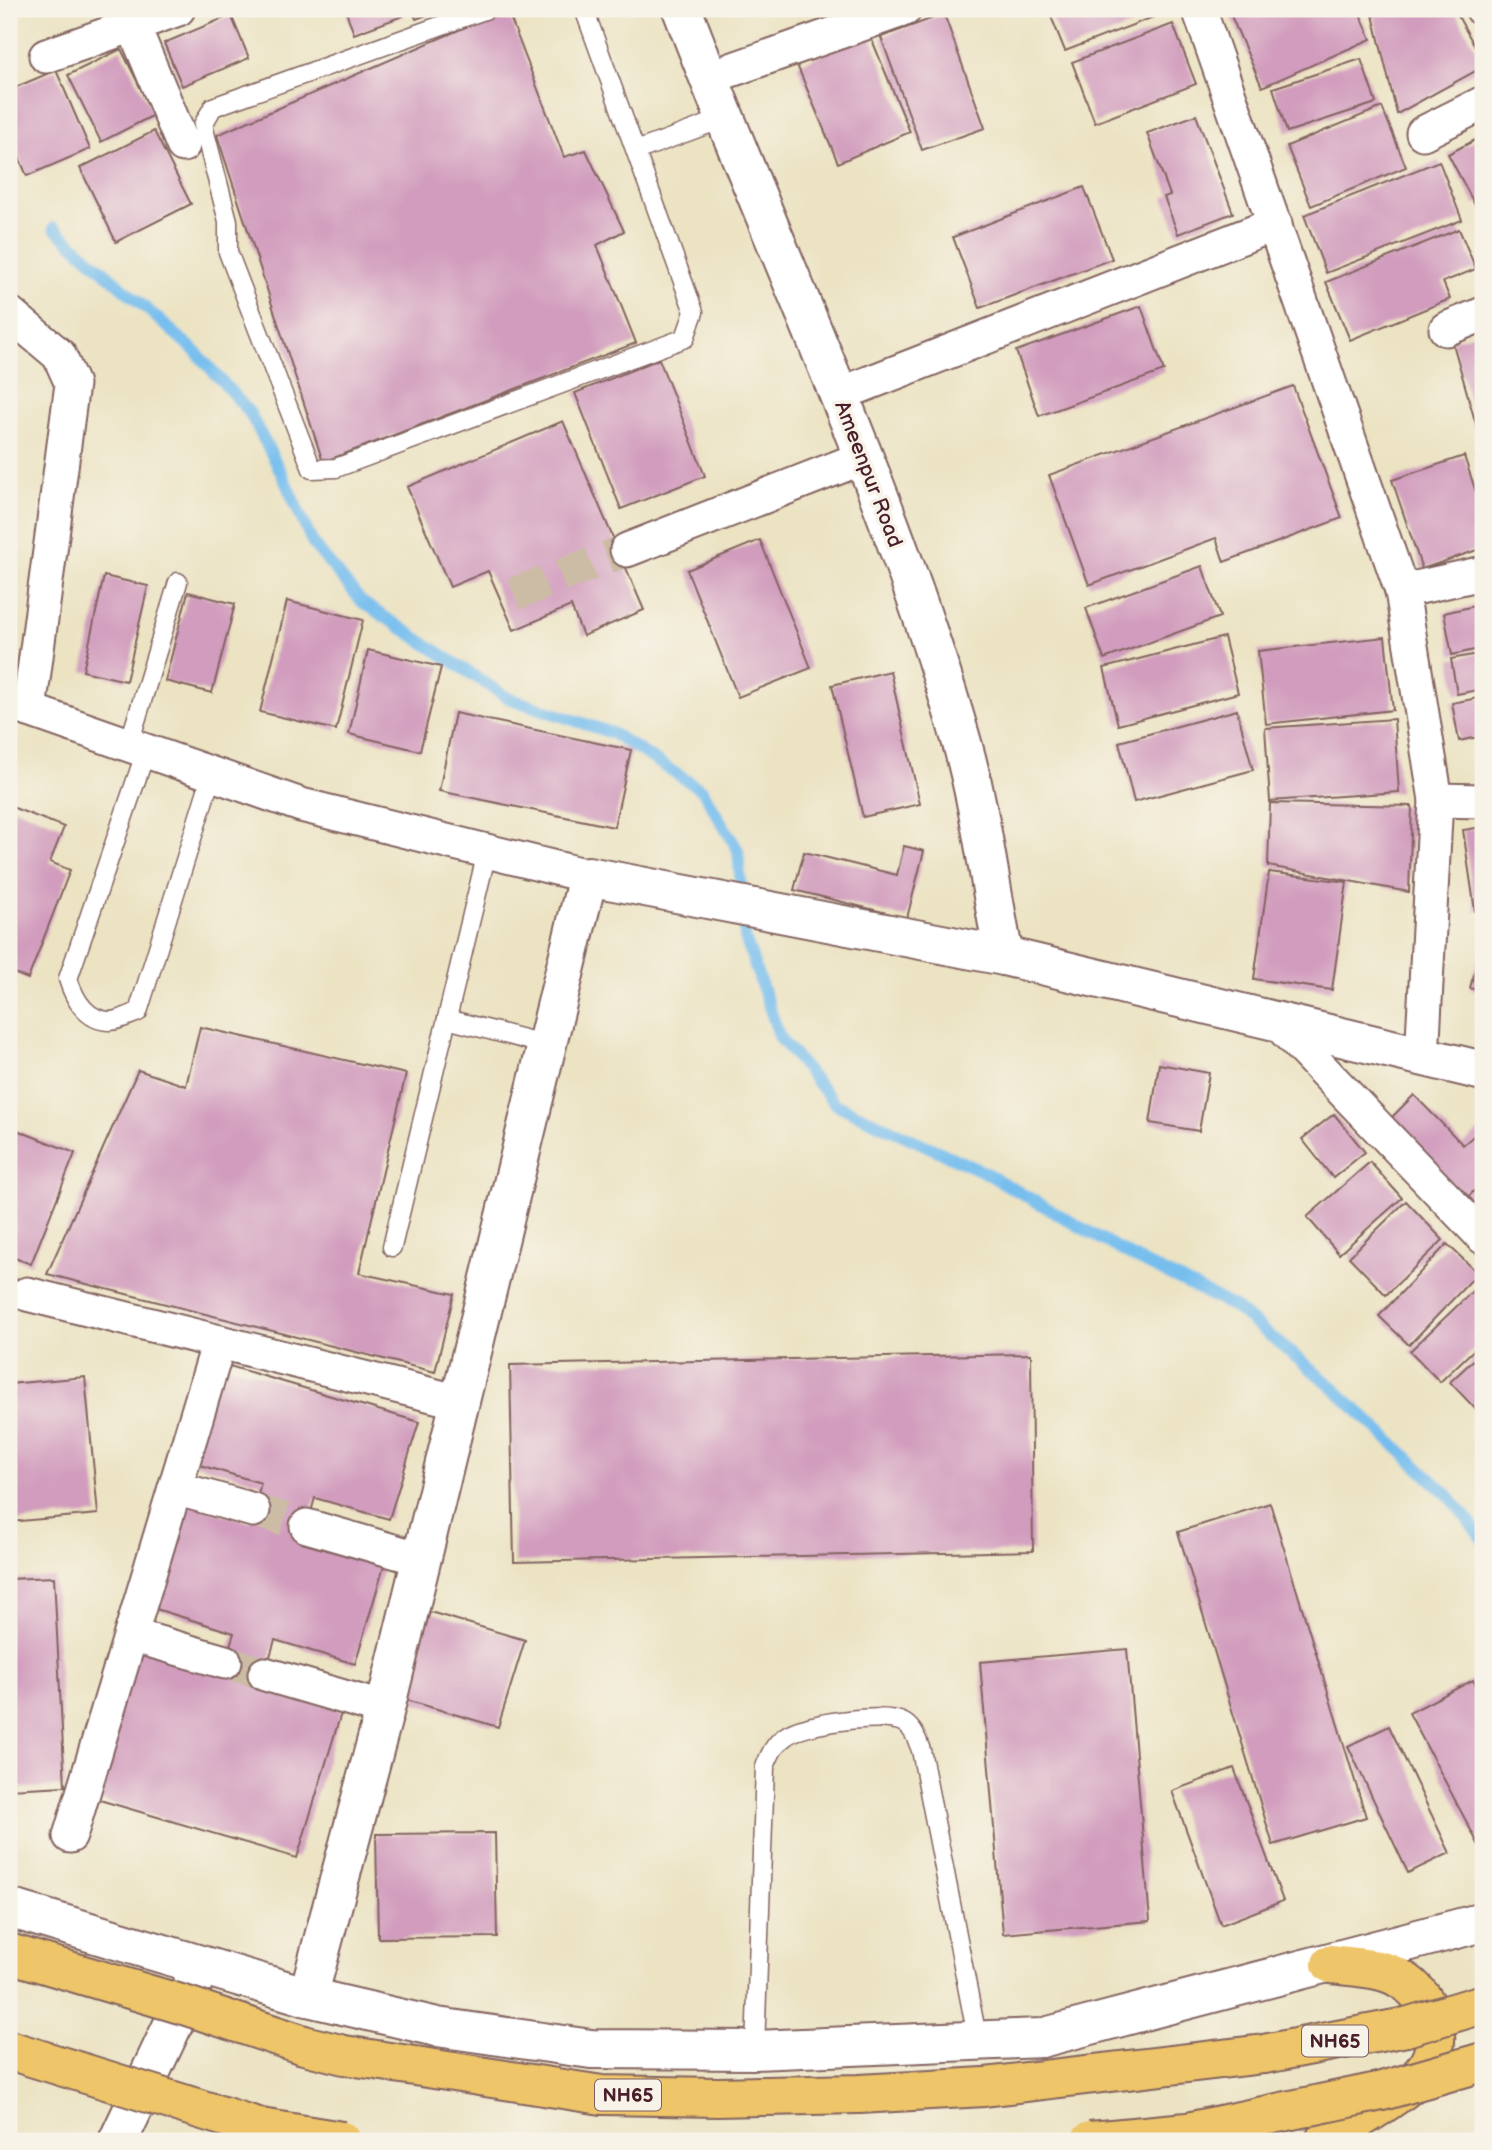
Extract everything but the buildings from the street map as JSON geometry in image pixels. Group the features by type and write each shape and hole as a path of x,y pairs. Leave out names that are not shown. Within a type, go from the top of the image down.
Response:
{"main road":[{"name":"NH65","path":"9,1953 344,2055 602,2095 859,2094 984,2087 1264,2054 1406,2027 1483,2004"},
{"path":"1324,2141 1416,2080 1432,2057 1437,2041 1434,2022 1421,1993 1398,1977 1331,1964"},
{"path":"9,2050 261,2128 342,2141"},
{"path":"1090,2141 1187,2132 1382,2091 1483,2062"}],"street":[{"path":"46,57 178,9"},
{"name":"Ameenpur Road","path":"682,9 838,395 922,614 963,746 1003,956"},
{"path":"708,78 905,9"},
{"path":"1199,9 1402,591 1436,800 1422,1057"},
{"path":"133,25 183,145"},
{"path":"1423,133 1483,103"},
{"path":"838,395 1275,224"},
{"path":"9,313 59,355 72,384 19,706 301,805 487,852 588,876 1003,956 1483,1072"},
{"path":"1447,329 1483,314"},
{"path":"627,550 862,458"},
{"path":"1402,591 1483,573"},
{"path":"1436,800 1483,801"},
{"path":"308,1997 385,1709 588,876"},
{"path":"1276,1021 1483,1237"},
{"path":"27,1294 460,1402"},
{"path":"70,1836 219,1342"},
{"path":"175,1488 253,1510"},
{"path":"307,1526 421,1559"},
{"path":"131,1635 225,1662"},
{"path":"265,1674 385,1709"},
{"path":"9,1908 308,1997 437,2027 591,2049 755,2050 1041,2038 1483,1922"},
{"path":"118,2141 201,1965"}],"lane":[{"path":"487,9 213,107 203,125 228,221 228,252 312,469 336,468 685,338 694,312 584,9"},
{"path":"636,151 725,118"},
{"path":"178,582 138,748 68,979 74,998 88,1013 110,1021 138,1012 212,774"},
{"path":"392,1247 487,852"},
{"path":"447,1018 547,1045"},
{"path":"755,2050 765,1767 772,1748 788,1734 811,1725 876,1719 894,1719 905,1723 914,1732 921,1750 978,2042"}],"waterway":[{"path":"54,228 195,351 249,412 282,474 313,544 362,602 508,698 612,733 702,790 738,850 745,938 780,1038 835,1104 984,1172 1131,1256 1234,1307 1328,1383 1448,1495 1483,1539"}],"tunnel":[{"path":"514,594 627,550"},
{"path":"253,1510 307,1526"},
{"path":"225,1662 265,1674"}]}
